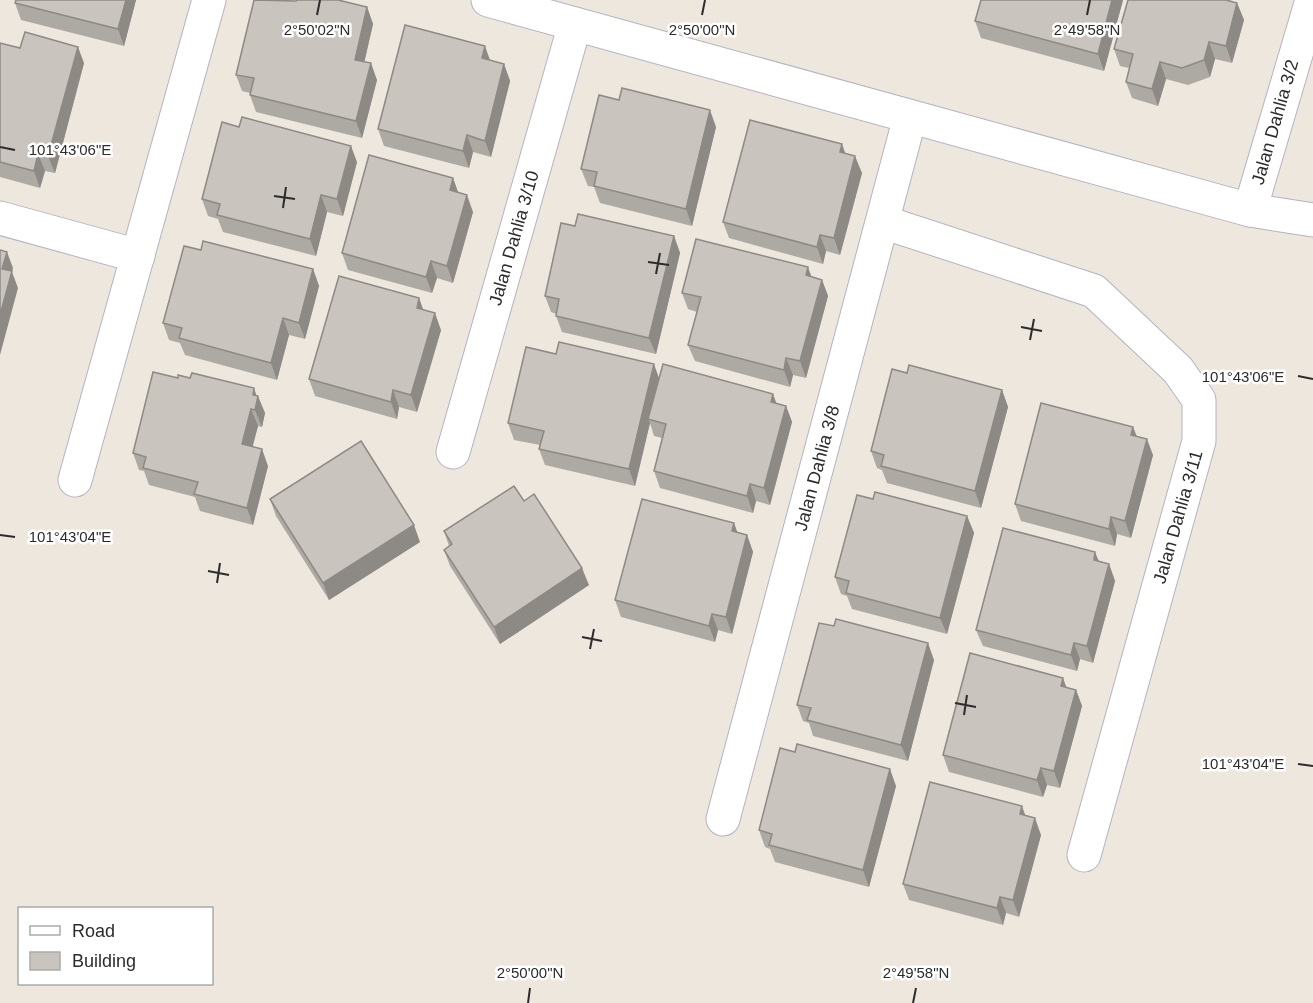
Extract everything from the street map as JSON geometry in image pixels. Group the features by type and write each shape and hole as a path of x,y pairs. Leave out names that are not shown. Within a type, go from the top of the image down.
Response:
{"street":[{"path":"75,480 210,0"},
{"path":"488,0 1250,210 1313,220"},
{"name":"Jalan Dahlia 3/2","path":"1250,210 1311,0"},
{"name":"Jalan Dahlia 3/10","path":"453,452 575,24"},
{"name":"Jalan Dahlia 3/8","path":"723,819 910,117"},
{"path":"0,218 138,256"},
{"name":"Jalan Dahlia 3/11","path":"883,222 1094,291 1178,370 1199,400 1199,441 1084,855"}],"building":[{"path":"16,0 126,0 118,29 15,3"},
{"path":"254,0 338,0 367,7 355,60 371,63 356,121 250,95 254,78 236,75"},
{"path":"981,0 1112,0 1098,54 975,21"},
{"path":"1128,0 1226,0 1237,3 1226,46 1209,42 1204,60 1182,68 1160,62 1152,89 1126,82 1133,54 1114,49"},
{"path":"405,25 485,46 482,58 504,64 485,141 467,135 463,151 378,129"},
{"path":"25,32 78,47 48,156 38,154 34,171 0,162 0,43 20,48"},
{"path":"622,88 710,110 686,209 594,186 597,172 581,169 599,95 619,100"},
{"path":"242,117 351,146 337,199 321,195 310,239 217,215 220,204 202,199 222,122 239,127"},
{"path":"750,120 842,144 840,152 855,156 834,238 820,235 817,247 723,222"},
{"path":"369,155 453,178 450,190 467,195 447,266 431,261 426,277 342,253"},
{"path":"578,214 674,236 649,338 556,316 559,299 545,296 561,223 575,226"},
{"path":"696,239 808,267 806,275 822,280 800,361 786,358 784,370 688,345 701,297 682,293"},
{"path":"203,241 313,269 299,323 283,318 271,363 179,338 182,328 163,323 184,246 201,250"},
{"path":"0,250 7,252 2,269 12,271 0,315"},
{"path":"339,276 419,298 417,308 435,313 411,395 393,390 391,402 309,379"},
{"path":"559,342 654,364 629,469 539,449 544,431 508,423 526,347 556,354"},
{"path":"663,364 773,394 771,402 786,406 764,488 750,484 747,496 654,471 666,424 648,419"},
{"path":"909,365 1002,390 975,491 881,466 884,455 871,451 892,369 907,373"},
{"path":"153,372 178,378 178,375 190,378 192,373 254,388 253,395 258,396 255,410 251,409 242,444 262,449 247,508 194,494 198,482 143,468 146,457 133,453"},
{"path":"1041,403 1133,427 1131,435 1147,439 1125,521 1111,517 1109,529 1015,504"},
{"path":"361,441 414,525 323,583 270,499"},
{"path":"514,486 524,501 534,494 582,568 494,627 444,550 452,544 444,531"},
{"path":"875,492 967,516 940,618 846,593 849,581 835,577 857,495 873,499"},
{"path":"642,499 734,523 732,531 747,535 726,617 712,614 709,626 615,600"},
{"path":"1003,528 1095,552 1094,560 1109,564 1087,646 1074,643 1071,655 976,630"},
{"path":"836,619 928,643 901,745 807,720 811,708 797,705 819,623 834,626"},
{"path":"970,653 1063,678 1061,686 1076,690 1054,771 1041,768 1037,780 943,755"},
{"path":"797,744 890,769 863,870 769,845 772,834 759,830 780,748 795,752"},
{"path":"930,782 1022,806 1020,814 1035,818 1013,900 1000,897 997,908 903,884"}]}
